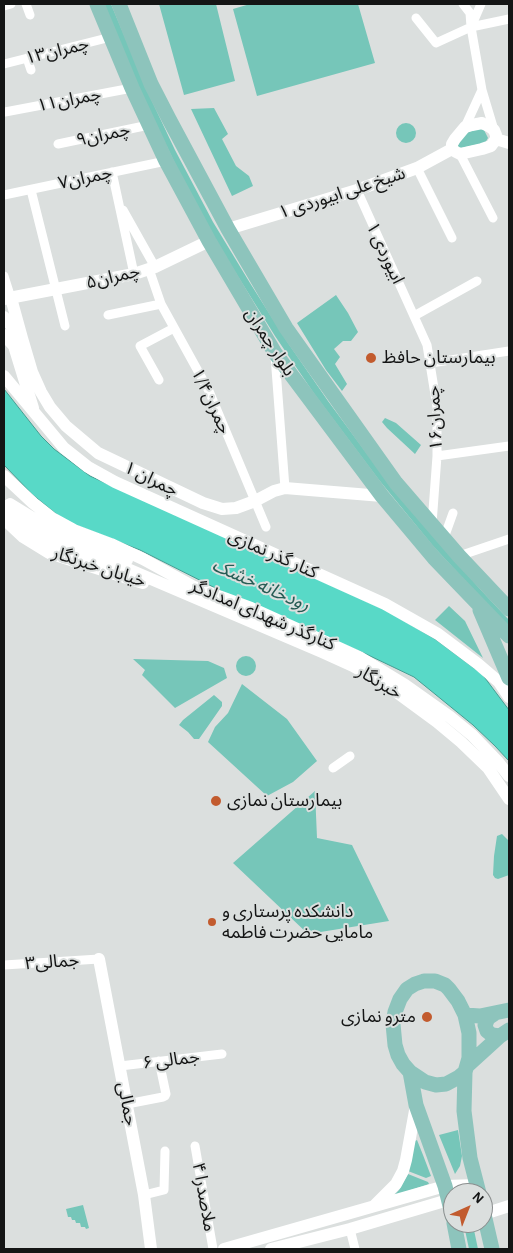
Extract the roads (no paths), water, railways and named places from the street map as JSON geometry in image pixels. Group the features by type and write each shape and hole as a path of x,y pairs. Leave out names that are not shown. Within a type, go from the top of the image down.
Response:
{"main road":[{"name":"بلوار چمران","path":"97,4 132,88 166,160 209,240 275,353 382,496 434,558 509,636"},
{"name":"بلوار چمران","path":"119,4 151,84 169,119 228,229 286,328 396,483 459,556 509,609"},
{"path":"495,135 491,146 482,150 456,152 452,144 465,128 482,123 490,126 495,135 509,143"},
{"name":"شیخ علی ابیوردی ۱","path":"228,229 357,190 456,152"},
{"name":"چمران۵","path":"8,299 134,274 152,268 209,240"},
{"name":"چمران ۱","path":"8,299 32,372 41,392 50,407 66,426 98,453 203,503 222,508 236,508 255,501 274,490 285,488 382,496"},
{"path":"4,317 22,338"},
{"path":"4,335 14,346 35,414"},
{"name":"کنار گذر نمازی","path":"4,376 64,448 88,467 115,482 385,604 438,634 478,664 499,682 509,698"},
{"name":"کنارگذر شهدای امدادگر","path":"4,476 52,518 74,530 143,559 194,587 251,608 359,657 405,685 450,717 478,742 509,776"},
{"path":"4,499 41,523 64,535 194,587"},
{"name":"خبرنگار","path":"4,506 30,528 56,544 130,570 322,652 353,666 388,686 438,722 461,742 488,768 509,799"},
{"name":"خیابان خبرنگار","path":"4,520 23,537 49,553 137,582 174,589"},
{"path":"475,599 509,678"},
{"name":"جمالی","path":"99,958 144,1195 151,1249"},
{"path":"476,1183 470,1158 464,1111 466,1069 470,1043 465,1015 449,989 435,981 424,981 414,984 407,989 400,999 395,1012 393,1032 395,1045 403,1064 410,1072 424,1082 436,1085 446,1084 459,1078 466,1069 505,1033"},
{"path":"465,1015 480,1016 509,1010"},
{"path":"494,1014 488,1018 485,1025 487,1031 492,1035 505,1033"},
{"path":"410,1072 416,1105 448,1183"},
{"path":"374,1207 396,1184 403,1171 416,1105"},
{"path":"224,1249 374,1207 443,1196"},
{"path":"271,1249 350,1229 443,1197"},
{"path":"493,1213 509,1206"},
{"path":"458,1233 460,1249"},
{"path":"488,1233 492,1249"}],"street":[{"path":"4,6 11,4"},
{"path":"26,4 30,15"},
{"path":"463,4 470,13 482,90 495,135"},
{"path":"471,27 481,4"},
{"path":"416,18 436,43 471,27 509,19"},
{"name":"چمران۱۳","path":"4,64 111,37"},
{"path":"27,58 30,70"},
{"name":"چمران۱۱","path":"5,112 132,88"},
{"path":"465,128 482,90"},
{"name":"چمران۹","path":"58,144 149,125"},
{"path":"456,152 493,218"},
{"name":"چمران۷","path":"4,195 166,160"},
{"path":"417,168 452,238"},
{"path":"112,172 134,274"},
{"path":"31,190 66,326"},
{"name":"۱ ابیوردی","path":"357,190 414,316"},
{"name":"چمران۱/۴","path":"118,201 152,268 161,304 209,391 266,527"},
{"path":"4,276 8,299"},
{"path":"414,316 477,281"},
{"path":"108,316 161,304"},
{"name":"چمران۱۶","path":"414,316 428,345 437,407 437,456 432,524"},
{"path":"159,380 140,346 174,328"},
{"path":"431,363 509,351"},
{"path":"275,353 285,488"},
{"path":"437,456 509,446"},
{"path":"444,538 453,513"},
{"path":"459,556 509,539"},
{"path":"333,768 350,756"},
{"name":"جمالی۳","path":"4,965 99,958"},
{"name":"۶ جمالی","path":"120,1066 222,1054"},
{"path":"127,1104 165,1096 159,1061"},
{"name":"۴ ملاصدرا","path":"195,1146 213,1249"},
{"path":"144,1195 164,1190 165,1151"},
{"path":"350,1229 355,1249"}],"water":[{"name":"رودخانه خشک","path":"4,389 41,436 54,449 90,476 386,610 435,639 482,674 509,710 509,761 473,725 414,677 366,654 247,604 140,550 65,521 33,495 4,465"}],"place":[{"name":"بیمارستان حافظ","path":"371,358"},
{"name":"بیمارستان نمازی","path":"216,801"},
{"name":"دانشکده پرستاری و مامایی حضرت فاطمه","path":"212,922"},
{"name":"مترو نمازی","path":"427,1017"}]}
